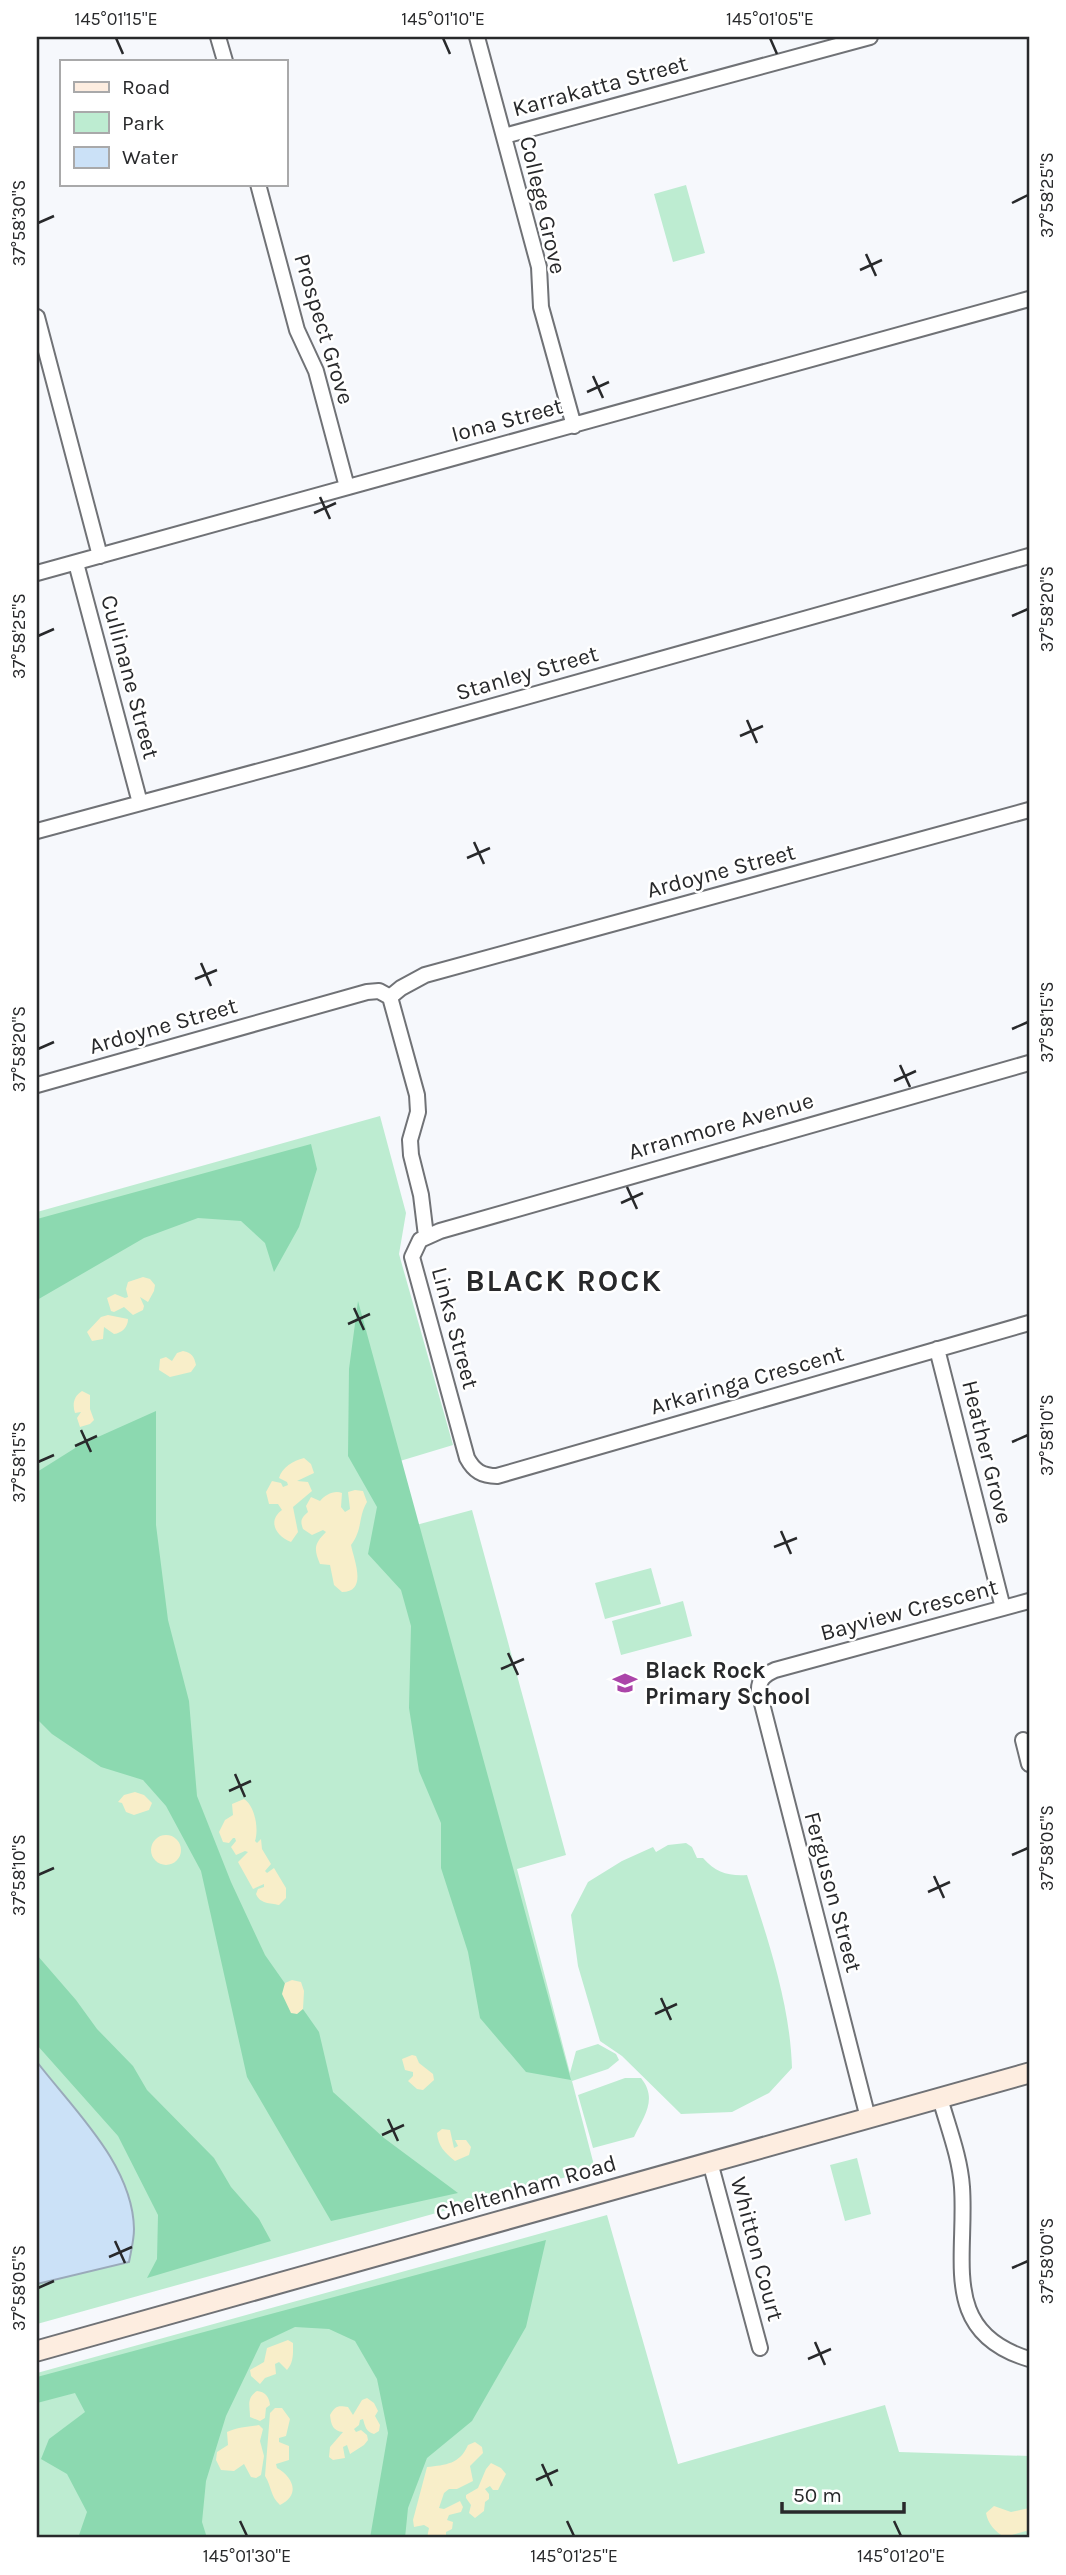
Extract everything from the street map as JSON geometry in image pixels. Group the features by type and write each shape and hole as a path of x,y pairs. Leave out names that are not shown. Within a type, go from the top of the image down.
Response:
{"street":[{"path":"218,37 225,60"},
{"name":"College Grove","path":"477,37 539,267 541,307 573,426"},
{"name":"Karrakatta Street","path":"503,136 870,37"},
{"name":"Prospect Grove","path":"259,186 297,330 316,370 347,487"},
{"name":"Iona Street","path":"37,573 1029,299"},
{"path":"37,317 100,556"},
{"name":"Stanley Street","path":"37,831 1029,556"},
{"name":"Cullinane Street","path":"76,563 140,803"},
{"name":"Ardoyne Street","path":"37,1085 367,992 386,995 404,978 425,975 1029,810"},
{"path":"386,995 394,1007 417,1095 418,1112 411,1140 411,1155 433,1233"},
{"name":"Arranmore Avenue","path":"433,1233 1029,1063"},
{"name":"Links Street","path":"433,1233 415,1248 412,1257 414,1269 467,1458 478,1472"},
{"name":"Arkaringa Crescent","path":"478,1472 497,1476 1029,1323"},
{"name":"Heather Grove","path":"937,1349 1003,1608"},
{"name":"Bayview Crescent","path":"762,1677 775,1670 1029,1601"},
{"name":"Ferguson Street","path":"762,1677 759,1692 869,2118"},
{"path":"1023,1740 1029,1764"},
{"name":"Cheltenham Road","path":"37,2351 1029,2073"},
{"path":"940,2098 961,2178 965,2302 974,2321 987,2337 1010,2353 1029,2359"},
{"name":"Whitton Court","path":"710,2162 761,2348"}],"green space":[{"path":"686,185 705,253 673,262 654,194"},
{"path":"380,1116 406,1213 399,1254 453,1445 400,1461 416,1525 472,1510 566,1855 517,1869 570,2073 576,2051 598,2044 616,2054 619,2060 608,2069 572,2081 595,2169 37,2324 37,1212"},
{"path":"311,1144 317,1169 299,1227 274,1272 265,1243 241,1221 198,1218 144,1238 37,1300 37,1219"},
{"path":"358,1301 571,2080 526,2072 480,2018 468,1952 441,1868 441,1823 419,1771 409,1708 411,1626 401,1590 368,1554 377,1507 348,1456 349,1369"},
{"path":"156,1411 156,1525 168,1620 189,1701 197,1796 231,1882 265,1955 319,2032 333,2092 384,2138 458,2193 331,2221 247,2077 201,1871 166,1806 143,1780 101,1767 52,1734 37,1719 37,1472 80,1445"},
{"path":"651,1568 661,1604 605,1619 595,1583"},
{"path":"683,1601 692,1636 621,1655 612,1621"},
{"path":"686,1843 692,1847 697,1858 703,1858 718,1870 728,1874 747,1875 776,1970 787,2019 792,2068 769,2093 732,2112 681,2114 622,2056 600,2041 578,1966 571,1915 588,1882 622,1861 653,1847 656,1852 668,1845"},
{"path":"37,1955 97,2029 133,2066 147,2090 214,2158 231,2187 259,2219 271,2241 147,2278 157,2259 158,2215 118,2136 37,2045"},
{"path":"625,2078 641,2078 646,2086 649,2100 645,2115 634,2137 593,2148 578,2095"},
{"path":"857,2158 871,2214 845,2221 830,2165"},
{"path":"607,2215 678,2464 885,2405 899,2452 1029,2456 1029,2538 37,2538 37,2373"},
{"path":"546,2240 526,2327 472,2421 427,2458 408,2508 405,2538 370,2538 388,2433 377,2379 355,2341 329,2329 295,2327 261,2343 226,2416 206,2481 202,2522 207,2538 78,2538 87,2512 67,2474 41,2459 49,2439 85,2412 75,2393 37,2403 37,2377"}],"sand":[{"path":"143,1277 150,1279 155,1285 148,1302 140,1297 143,1310 133,1315 124,1307 111,1311 107,1298 115,1294 128,1297 128,1282"},
{"path":"108,1315 128,1319 126,1327 114,1334 104,1327 103,1339 92,1341 87,1332 101,1317"},
{"path":"183,1351 191,1354 194,1359 196,1365 191,1372 170,1377 159,1370 160,1359 166,1357 172,1361 177,1353"},
{"path":"82,1391 90,1395 90,1409 94,1420 80,1427 77,1418 81,1412 75,1413 74,1403"},
{"path":"304,1458 311,1464 314,1473 297,1481 308,1482 312,1491 293,1507 298,1532 291,1542 275,1528 275,1519 282,1510 278,1504 269,1504 266,1492 272,1481 281,1483 283,1487 288,1485 279,1478 280,1474 288,1465"},
{"path":"363,1491 367,1502 351,1545 357,1581 350,1591 342,1592 334,1585 330,1565 320,1564 316,1554 317,1543 326,1532 323,1530 312,1535 303,1529 301,1522 308,1512 306,1506 311,1497 320,1501 330,1494 342,1493 341,1507 345,1512 350,1509 348,1492"},
{"path":"135,1792 144,1795 152,1803 149,1810 134,1815 126,1812 122,1803 118,1802 124,1795"},
{"path":"244,1799 255,1818 255,1841 257,1843 261,1839 262,1849 271,1864 265,1871 267,1873 274,1868 286,1888 286,1898 279,1905 260,1900 256,1894 264,1884 253,1889 238,1862 248,1852 236,1855 231,1847 236,1841 235,1838 229,1843 223,1842 219,1832 225,1820 233,1815 232,1804"},
{"path":"166,1835 172,1836 180,1844 180,1856 172,1864 166,1865 160,1864 152,1856 151,1850 152,1844 160,1836"},
{"path":"292,1980 301,1982 304,1991 303,2009 297,2014 291,2013 282,1994 285,1983"},
{"path":"412,2055 433,2074 434,2080 423,2090 417,2089 408,2081 413,2072 405,2070 402,2059"},
{"path":"442,2129 450,2130 454,2148 458,2146 455,2140 466,2140 471,2147 469,2155 455,2161 448,2155 438,2138 437,2133"},
{"path":"288,2340 293,2343 293,2357 289,2367 287,2370 279,2362 275,2364 276,2374 265,2378 260,2384 251,2376 250,2370 264,2362 267,2348"},
{"path":"257,2391 266,2395 270,2405 266,2408 265,2418 260,2421 250,2417 250,2399"},
{"path":"367,2398 374,2403 378,2411 375,2416 380,2425 379,2431 371,2433 363,2419 360,2420 354,2429 356,2432 361,2430 368,2440 350,2454 347,2445 343,2447 345,2458 333,2460 329,2457 330,2447 343,2432 333,2427 330,2415 335,2408 342,2406 348,2407 353,2415 362,2400"},
{"path":"275,2408 282,2408 290,2419 286,2436 279,2438 279,2442 289,2446 289,2460 276,2464 291,2481 292,2491 287,2501 280,2505 274,2498 265,2476 270,2413"},
{"path":"259,2425 263,2429 260,2441 264,2456 261,2475 251,2477 244,2464 234,2471 221,2470 216,2460 217,2452 228,2445 227,2432"},
{"path":"475,2442 482,2447 483,2453 470,2466 473,2481 457,2489 449,2489 444,2493 439,2508 444,2509 460,2501 463,2507 461,2512 449,2515 447,2520 453,2522 452,2529 446,2532 446,2538 427,2538 429,2528 424,2525 414,2527 413,2520 427,2467 457,2460 468,2445"},
{"path":"491,2463 506,2474 498,2490 493,2490 490,2486 485,2489 489,2499 485,2502 484,2511 475,2518 469,2513 471,2505 466,2495 478,2488"},
{"path":"994,2506 1011,2512 1029,2508 1029,2533 1026,2531 1005,2537 998,2533 990,2524 986,2513"}],"water":[{"path":"37,2062 84,2119 113,2161 131,2205 134,2229 129,2262 37,2284"}],"place":[{"name":"Black Rock Primary School","path":"625,1683"}],"district":[{"name":"BLACK ROCK","path":"564,1281"}]}
